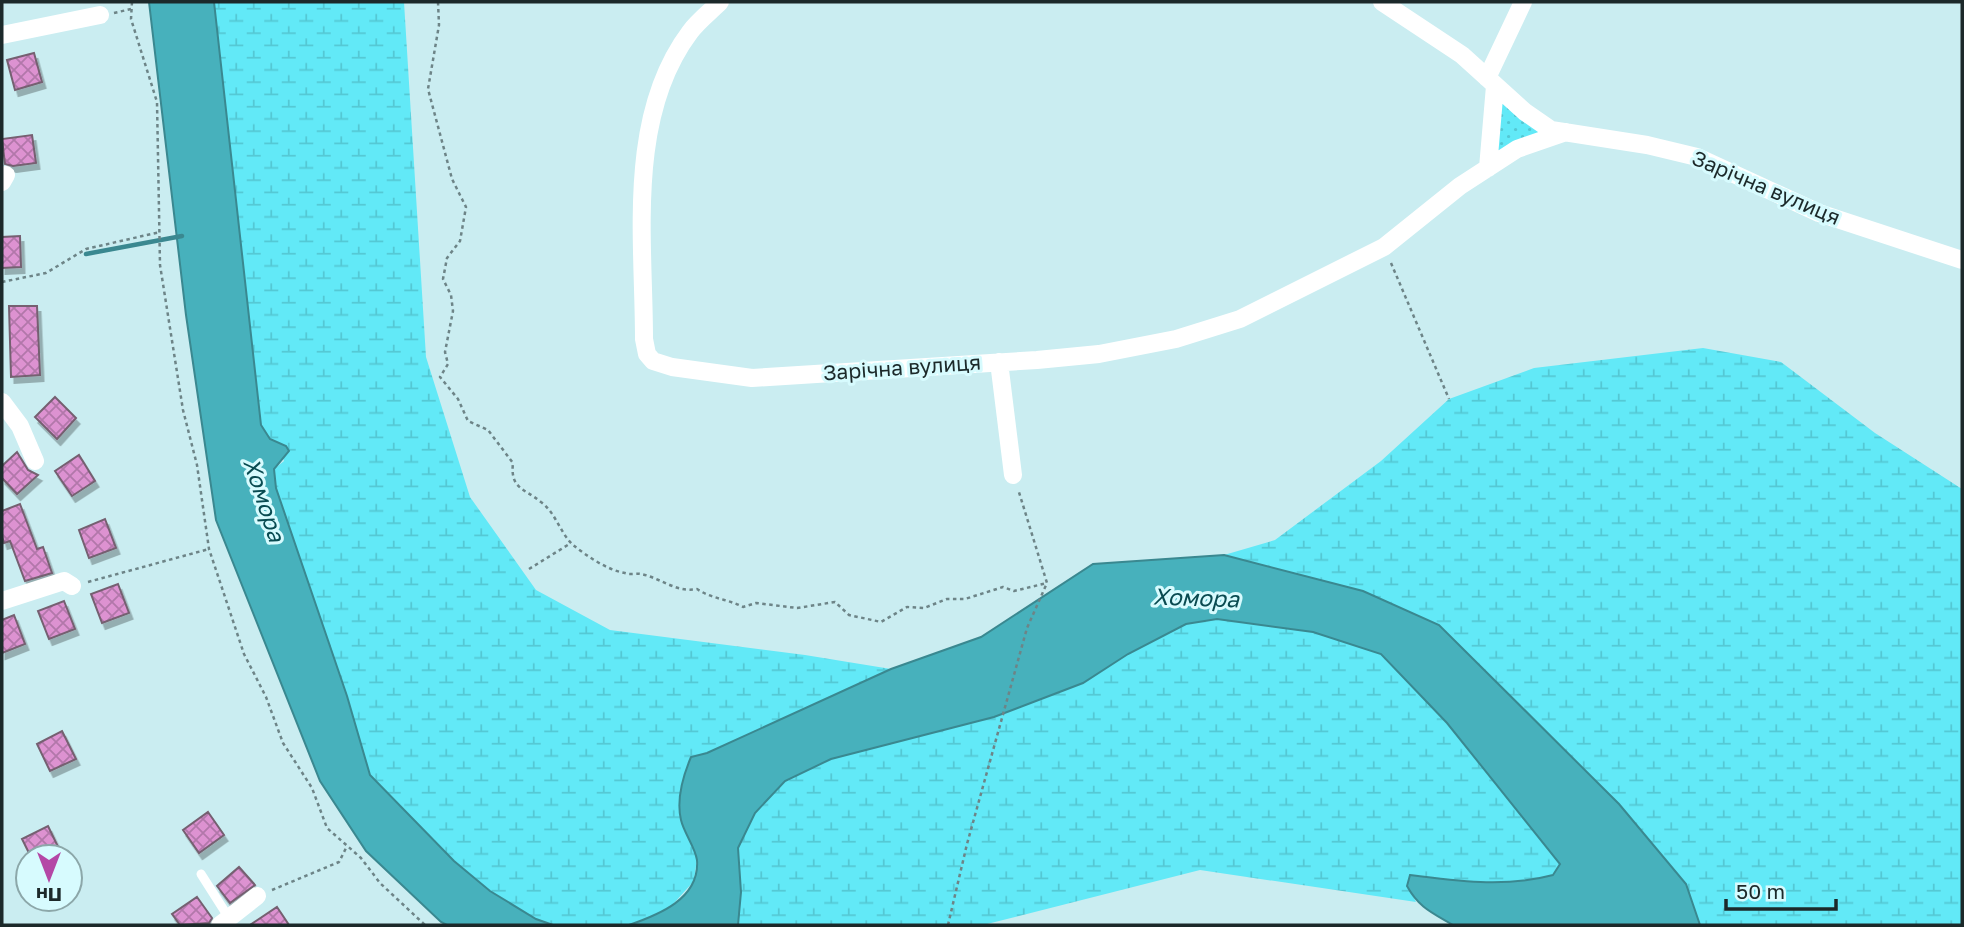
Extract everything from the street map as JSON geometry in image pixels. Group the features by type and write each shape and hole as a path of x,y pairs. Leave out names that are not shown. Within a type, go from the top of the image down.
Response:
{"street":[{"name":"Зарічна вулиця","path":"720,2 690,33 668,73 651,120 644,184 647,354 653,361 671,367 752,378 1098,354 1176,339 1240,318 1384,247 1460,186 1517,149 1566,132 1647,145 1697,157 1819,213 1962,260"},
{"path":"1382,2 1462,55 1525,112 1551,130 1566,132"},
{"path":"1488,168 1491,82 1523,2"},
{"path":"2,35 100,15"},
{"path":"999,362 1013,475"},
{"path":"2,402 20,426 35,461"},
{"path":"2,601 64,581 72,586"},
{"path":"224,922 257,896"}],"lane":[{"path":"201,874 224,922"}],"path":[{"path":"132,2 131,19 157,102 159,265 183,410 197,465 209,549 244,654 266,697 283,743 312,788 327,828 361,858 380,883 425,925"},
{"path":"438,2 439,24 428,89 452,179 466,207 460,241 447,258 443,279 451,295 453,311 445,352 449,364 440,377 458,399 468,421 488,430 498,440 513,463 511,476 515,486 541,502 559,520 571,543 596,561 624,573 641,574 686,592 697,589 709,597 732,601 743,607 756,603 797,608 835,602 849,615 881,622 907,607 924,608 947,599 965,599 1003,587 1014,592 1047,583"},
{"path":"2,282 46,273 86,249 160,232"},
{"path":"1384,247 1450,399"},
{"path":"948,925 967,844 982,798 1027,628 1047,583 1013,475"},
{"path":"529,569 571,543"},
{"path":"72,586 209,549"},
{"path":"257,896 339,862 347,846"}],"green space":[{"path":"214,2 404,2 426,357 470,497 536,590 610,630 891,669 707,753 691,757 680,817 697,858 694,881 665,913 629,925 553,925 536,919 490,891 454,861 370,775 347,696 276,488 274,469 284,461 277,443 270,439 261,425"},
{"path":"1495,86 1551,129 1488,168"},
{"path":"1703,348 1781,362 1875,433 1962,489 1962,925 1700,925 1685,884 1619,804 1439,625 1363,591 1224,555 1275,540 1381,461 1449,399 1534,368"},
{"path":"1217,619 1313,632 1381,654 1447,723 1560,864 1553,875 1523,883 1464,883 1436,878 1408,886 1416,902 1200,870 983,925 738,925 741,892 738,848 755,813 785,781 831,759 994,717 1083,683 1128,654 1186,624"}],"water":[{"name":"Хомора","path":"149,2 214,2 261,425 270,439 286,446 289,451 274,469 276,488 347,696 370,775 454,861 490,891 536,919 553,925 447,925 441,922 366,851 320,781 216,520 186,315"},
{"name":"Хомора","path":"1224,555 1363,591 1439,625 1619,804 1686,884 1700,925 1453,925 1433,913 1416,900 1407,886 1410,875 1482,882 1517,881 1553,875 1560,864 1447,723 1381,654 1313,632 1217,619 1186,624 1128,654 1083,683 994,717 831,759 785,781 755,813 738,848 741,892 738,925 629,925 664,910 684,895 692,885 697,860 682,825 679,804 685,772 691,757 707,753 891,669 981,637 1093,564"}],"building":[{"path":"34,53 42,82 15,90 7,60"},
{"path":"32,135 36,163 13,166 5,164 2,139"},
{"path":"20,236 21,267 2,268 2,237"},
{"path":"9,306 37,306 40,375 11,377"},
{"path":"55,397 76,418 57,439 35,417"},
{"path":"17,452 28,470 38,475 17,494 2,478 2,466"},
{"path":"79,455 95,481 72,496 55,471"},
{"path":"20,504 37,549 43,547 52,573 25,581 10,541 4,543 2,536 2,511"},
{"path":"105,519 116,548 89,558 79,530"},
{"path":"118,584 129,613 102,623 91,594"},
{"path":"64,601 75,629 49,639 38,611"},
{"path":"14,615 25,644 2,653 2,620"},
{"path":"62,731 76,759 50,771 37,744"},
{"path":"208,812 224,835 199,853 183,830"},
{"path":"48,826 56,843 24,843 22,839"},
{"path":"239,867 255,885 230,903 217,886"},
{"path":"197,897 212,918 209,923 180,925 172,914"},
{"path":"277,907 289,925 250,925"}],"waterway":[{"path":"86,254 182,236"}]}
